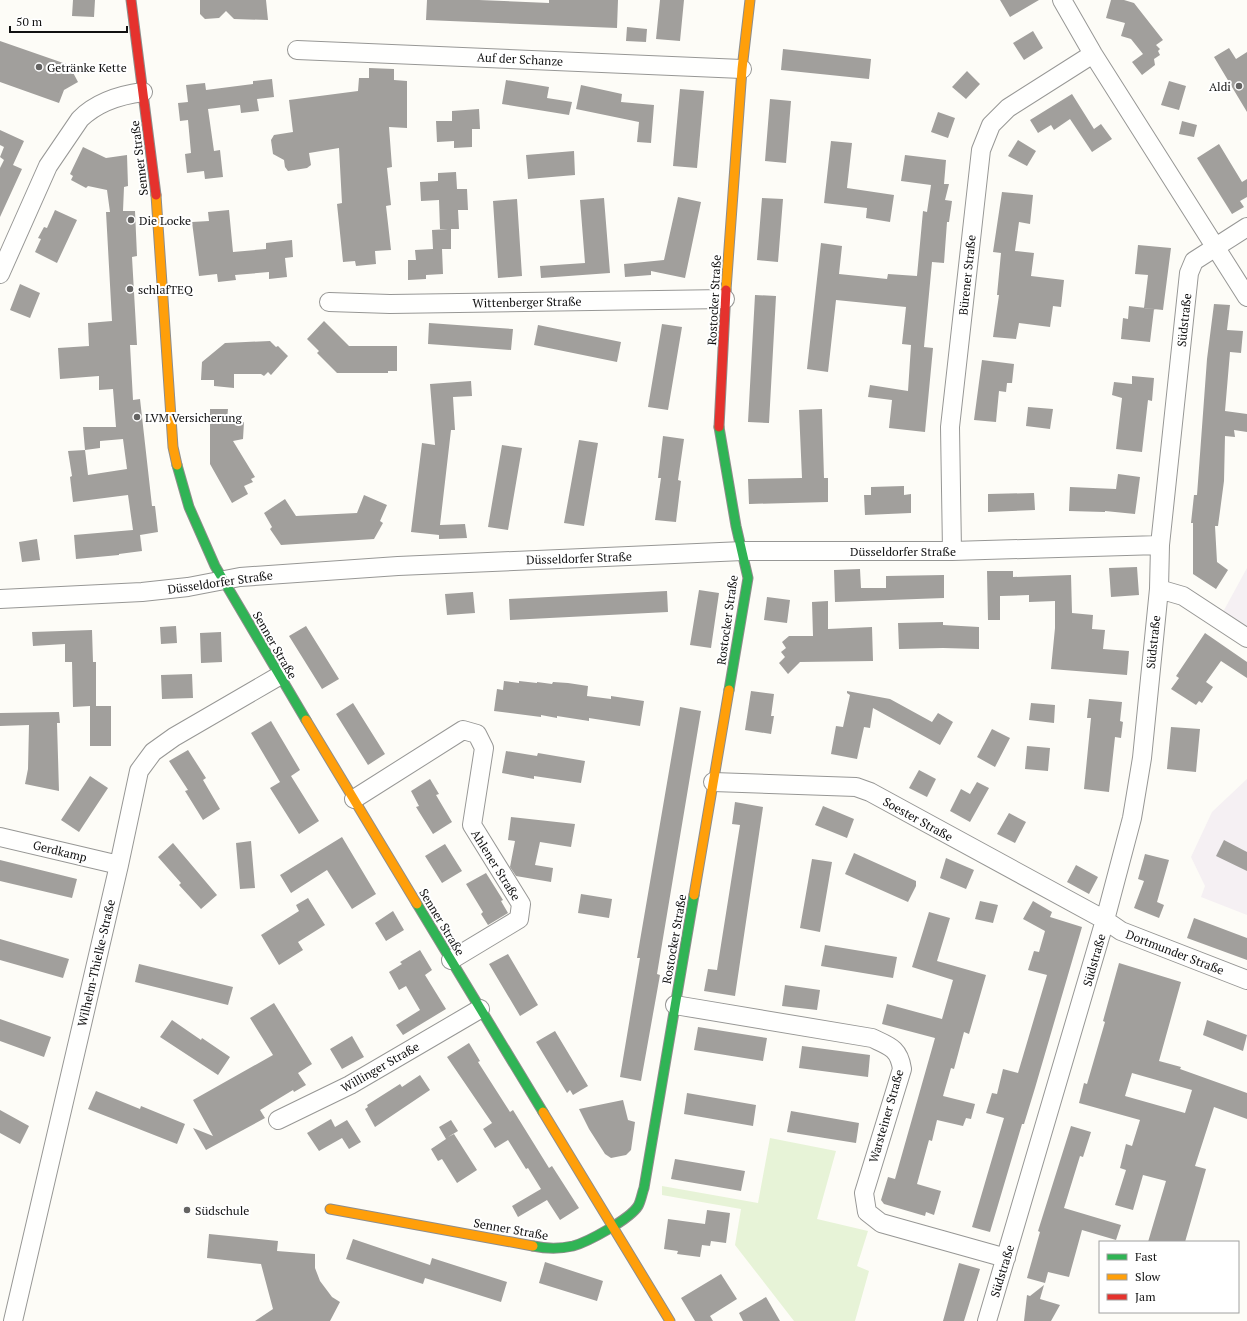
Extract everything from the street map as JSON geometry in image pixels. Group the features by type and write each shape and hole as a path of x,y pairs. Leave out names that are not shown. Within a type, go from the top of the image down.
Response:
{"street":[{"name":"Senner Straße","path":"131,0 156,198 176,467 192,514 224,580 279,676 670,1321"},
{"name":"Rostocker Straße","path":"613,1227 638,1206 644,1188 748,578 736,526 719,427 725,299 742,69 750,0"},
{"path":"1062,0 1093,54 1247,297"},
{"name":"Auf der Schanze","path":"297,50 742,69"},
{"name":"Bürener Straße","path":"952,551 950,426 981,150 991,125 1008,108 1093,54"},
{"path":"0,274 48,166 80,119 86,113 105,102 129,94 143,92"},
{"name":"Südstraße","path":"987,1321 1105,920 1132,818 1141,766 1159,589 1160,545 1189,273 1194,261 1247,227"},
{"name":"Wittenberger Straße","path":"329,302 390,304 725,299"},
{"name":"Düsseldorfer Straße","path":"0,599 142,592 188,587 224,580 398,566 743,551 952,551 1160,545"},
{"path":"1159,589 1183,596 1247,638"},
{"name":"Wilhelm-Thielke-Straße","path":"12,1321 119,865 139,771 153,752 174,737 279,676"},
{"name":"Ahlener Straße","path":"354,800 463,730 477,734 484,748 472,825 521,904 519,918 451,960"},
{"name":"Soester Straße","path":"713,782 856,787 870,792 1105,920"},
{"name":"Gerdkamp","path":"0,837 119,865"},
{"name":"Dortmunder Straße","path":"1105,920 1121,931 1247,980"},
{"name":"Warsteiner Straße","path":"675,1005 872,1038 893,1048 900,1058 902,1069 864,1193 867,1212 882,1223 1006,1258"},
{"name":"Willinger Straße","path":"278,1120 350,1085 480,1009"},
{"name":"Senner Straße","path":"330,1209 549,1249 574,1246 613,1227"}],"shaded area":[{"path":"1247,568 1247,628 1223,612"},
{"path":"1247,779 1247,915 1201,897 1205,886 1191,857 1212,812"}],"green space":[{"path":"770,1138 836,1151 817,1219 868,1231 857,1266 869,1271 855,1321 794,1321 735,1245 741,1209 662,1195 662,1186 758,1203"}],"building":[{"path":"73,0 95,0 94,17 72,16"},
{"path":"200,0 266,0 268,20 234,19 226,11 219,18 205,19 200,14"},
{"path":"427,0 479,0 549,3 549,0 618,0 617,28 426,20"},
{"path":"660,0 684,0 680,41 656,39"},
{"path":"1000,0 1039,0 1010,17"},
{"path":"1111,0 1124,0 1134,3 1163,40 1156,45 1160,49 1158,51 1160,55 1154,59 1155,65 1142,75 1132,62 1143,54 1131,39 1121,36 1125,23 1106,18"},
{"path":"627,27 647,29 646,42 626,41"},
{"path":"1033,31 1043,48 1024,60 1013,43"},
{"path":"0,41 69,65 78,82 64,90 59,103 0,82"},
{"name":"Aldi","path":"1229,48 1236,59 1247,52 1247,112 1214,57"},
{"path":"783,49 871,59 869,79 781,70"},
{"path":"369,68 394,69 394,80 407,81 407,128 389,127 392,167 387,168 391,205 386,206 391,250 375,251 376,264 356,266 355,261 343,262 337,204 342,203 339,148 309,153 311,165 307,168 288,171 285,167 284,160 273,154 271,140 274,135 293,132 289,100 358,91 359,78 369,78"},
{"path":"967,71 980,84 966,99 952,87"},
{"path":"272,79 274,97 257,99 259,111 241,113 240,105 208,109 214,151 220,150 223,177 205,179 204,171 187,173 185,154 191,153 188,120 180,121 178,103 188,102 186,85 205,83 206,90 253,84 253,81"},
{"path":"506,80 549,87 547,98 572,102 569,115 502,104"},
{"path":"1169,81 1186,86 1179,110 1161,105"},
{"path":"581,85 622,94 621,102 654,105 651,143 637,142 639,122 576,109"},
{"path":"680,89 704,91 697,168 673,166"},
{"path":"1072,94 1094,129 1101,124 1112,139 1092,152 1070,119 1054,130 1051,125 1038,133 1030,120"},
{"path":"770,99 791,101 786,163 765,161"},
{"path":"479,109 480,129 472,129 472,147 454,148 454,141 437,142 436,121 452,121 452,111"},
{"path":"938,112 955,118 948,138 931,132"},
{"path":"1182,121 1197,125 1194,137 1179,134"},
{"path":"0,130 24,141 13,165 22,169 0,217 0,168 4,160 0,157 4,147 0,145"},
{"path":"1018,140 1036,151 1027,166 1008,156"},
{"path":"831,141 852,143 847,188 894,195 890,222 866,218 867,208 824,203"},
{"path":"1219,144 1242,182 1247,179 1247,197 1240,201 1244,207 1232,214 1197,158"},
{"path":"83,147 106,158 127,155 128,186 124,187 123,211 135,211 137,256 132,257 137,345 130,345 133,400 140,399 152,506 155,506 158,532 140,535 142,551 119,555 76,559 74,535 133,530 128,495 73,502 70,477 72,476 68,451 85,450 83,427 116,427 113,389 99,390 99,376 60,379 58,348 89,346 88,323 112,321 106,212 110,212 107,190 88,186 86,188 71,180 73,176 70,174","holes":["123,439 127,469 88,475 85,450 100,448 100,441"]},
{"path":"574,151 575,175 528,179 526,155"},
{"path":"905,155 946,160 944,184 949,184 945,200 952,201 949,222 947,222 944,263 932,262 924,347 933,348 925,432 889,428 892,400 868,397 870,385 908,391 911,345 902,344 906,307 836,300 828,372 807,369 821,243 842,246 839,274 887,279 888,274 917,276 923,211 927,212 931,185 901,181"},
{"path":"456,172 457,189 467,189 468,210 458,210 459,229 451,229 451,249 442,249 443,274 426,275 426,279 408,280 408,260 416,260 415,250 433,249 432,230 448,229 440,229 439,200 421,201 420,182 438,181 438,173"},
{"path":"1002,192 1033,195 1030,224 1019,222 1015,251 1034,253 1031,276 1064,280 1061,307 1053,306 1050,327 1019,323 1016,339 993,337 999,295 997,295 1001,253 993,252"},
{"path":"678,197 701,202 685,278 651,271 651,275 625,277 624,264 664,260"},
{"path":"604,198 610,273 541,278 540,266 585,263 580,200"},
{"path":"762,198 783,199 778,262 757,260"},
{"path":"517,199 522,276 498,278 493,201"},
{"path":"55,210 77,220 57,263 35,252 41,239 38,238 44,227 47,228"},
{"path":"229,210 233,252 266,249 266,243 292,240 293,257 285,258 287,277 269,279 269,272 235,275 236,280 218,282 217,274 199,276 192,222 209,221 208,212"},
{"path":"1138,245 1171,248 1163,310 1144,308 1148,275 1135,274"},
{"path":"20,284 40,293 30,318 10,310"},
{"path":"755,295 776,296 769,423 748,422"},
{"path":"1214,304 1230,305 1227,330 1243,331 1241,353 1230,352 1225,411 1247,414 1247,432 1234,430 1235,437 1225,436 1224,481 1218,526 1215,526 1217,562 1228,570 1216,589 1193,574 1193,523 1191,523 1194,495 1197,495 1207,359"},
{"path":"1129,306 1154,309 1150,342 1121,339 1123,318 1128,319"},
{"path":"324,321 349,346 397,346 397,371 388,371 388,373 337,373 317,353 319,351 307,339"},
{"path":"429,323 513,329 511,350 428,344"},
{"path":"662,324 682,327 668,410 648,407"},
{"path":"538,325 621,342 617,362 534,345"},
{"path":"270,341 276,347 278,346 288,356 271,375 268,372 264,376 261,374 234,374 234,388 214,386 214,380 201,380 202,362 225,343"},
{"path":"982,360 1014,364 1012,383 1007,383 1006,392 999,391 996,422 974,420"},
{"path":"1132,376 1154,378 1152,401 1148,400 1142,452 1116,449 1122,398 1112,395 1114,382 1132,384"},
{"path":"471,381 472,396 453,397 455,430 451,430 440,525 465,524 467,538 439,539 439,535 411,532 422,443 435,445 430,384"},
{"path":"1028,407 1053,409 1050,429 1026,426"},
{"path":"210,409 228,409 227,420 238,419 238,422 244,422 243,439 233,441 255,477 251,479 253,482 244,486 248,494 232,503 210,464"},
{"path":"822,409 824,478 828,478 828,502 749,504 748,479 802,478 799,410"},
{"path":"663,436 684,439 678,480 681,481 676,522 655,520 661,478 658,478"},
{"path":"579,440 598,443 584,526 564,523"},
{"path":"502,445 522,448 508,530 488,527"},
{"path":"1118,474 1140,477 1135,514 1105,511 1069,511 1070,487 1116,489"},
{"path":"904,486 904,495 911,494 911,513 865,515 864,495 871,495 871,487"},
{"path":"1034,493 1035,510 988,512 988,494"},
{"path":"364,495 387,505 380,521 383,523 374,539 281,545 270,529 272,527 264,513 285,499 296,516 357,513"},
{"path":"37,539 40,560 22,562 19,542"},
{"path":"1137,567 1139,595 1111,597 1109,568"},
{"path":"860,569 861,588 886,588 886,576 944,575 944,598 835,602 834,570"},
{"path":"987,571 1013,571 1013,577 1071,575 1072,613 1093,615 1092,629 1105,630 1103,649 1129,651 1127,675 1051,669 1055,628 1055,601 1029,602 1029,595 1000,596 1000,620 988,620"},
{"path":"699,590 719,593 711,648 690,645"},
{"path":"667,591 668,612 510,620 509,599"},
{"path":"473,592 475,613 447,615 445,594"},
{"path":"767,597 790,600 787,623 764,620"},
{"path":"828,601 828,629 872,627 873,661 800,662 788,674 779,663 785,657 781,652 786,648 782,642 789,636 813,636 812,602"},
{"path":"943,622 943,625 979,627 979,649 899,649 898,623"},
{"path":"176,626 177,643 161,644 160,627"},
{"path":"306,626 339,679 322,689 289,636"},
{"path":"92,630 93,662 96,662 96,706 111,706 111,746 90,746 90,706 73,707 72,662 65,662 65,644 33,646 32,632"},
{"path":"221,632 222,662 201,663 200,633"},
{"path":"1205,633 1247,662 1247,678 1221,661 1206,682 1213,687 1202,703 1199,701 1196,705 1171,689 1179,678 1176,676"},
{"path":"192,674 193,698 162,699 161,675"},
{"path":"504,681 519,683 519,681 552,684 553,682 568,683 588,686 587,696 611,699 611,696 644,701 640,726 589,718 589,721 557,716 557,718 541,715 541,717 494,711 497,689 503,690"},
{"path":"751,691 774,694 771,716 774,716 771,734 745,730"},
{"path":"847,691 890,699 932,722 938,713 953,722 940,745 873,708 870,728 864,727 857,759 831,754 836,726 843,727 850,695"},
{"path":"1089,699 1122,702 1120,721 1123,722 1121,738 1115,737 1109,792 1084,789 1091,718 1087,718"},
{"path":"353,703 385,754 368,765 336,714"},
{"path":"1031,703 1055,705 1054,723 1029,720"},
{"path":"680,707 701,711 657,974 660,975 641,1081 620,1077 640,958 637,958"},
{"path":"59,712 60,723 57,723 59,791 25,784 28,769 29,725 0,726 0,713"},
{"path":"271,721 300,770 291,776 319,821 299,834 270,788 280,782 251,733"},
{"path":"1171,727 1200,729 1196,772 1167,769"},
{"path":"992,729 1010,738 995,767 977,757"},
{"path":"1027,746 1050,748 1048,771 1025,769"},
{"path":"188,750 206,778 203,780 220,809 203,820 185,791 188,790 169,761"},
{"path":"506,751 537,756 538,753 585,761 581,783 534,776 534,779 502,773"},
{"path":"919,770 936,779 927,797 909,788"},
{"path":"90,776 108,788 79,832 61,820"},
{"path":"430,779 439,794 436,795 452,822 433,834 416,807 419,806 411,791"},
{"path":"977,782 989,788 970,822 950,811 961,789 970,794"},
{"path":"735,802 763,807 735,996 704,991 708,969 717,970 740,825 732,824"},
{"path":"823,806 854,819 847,838 815,825"},
{"path":"1009,813 1026,822 1015,843 997,834"},
{"path":"511,817 575,824 571,847 540,842 535,865 553,868 551,882 516,876 510,867 515,841 508,840"},
{"path":"342,837 376,894 352,909 327,870 291,893 280,875"},
{"path":"1224,840 1247,852 1247,871 1216,856"},
{"path":"251,841 255,888 240,889 236,843"},
{"path":"173,843 217,895 201,909 179,885 181,883 158,857"},
{"path":"445,844 462,871 442,883 425,856"},
{"path":"854,853 916,881 916,886 908,902 845,874"},
{"path":"1145,854 1169,860 1157,902 1164,905 1159,918 1134,908 1144,881 1138,879"},
{"path":"946,858 974,870 966,889 940,878"},
{"path":"812,859 832,862 820,932 800,928"},
{"path":"0,860 77,879 72,898 0,881"},
{"path":"1076,865 1098,877 1089,894 1067,882"},
{"path":"486,873 503,900 501,901 508,913 488,925 481,914 483,912 466,884"},
{"path":"581,894 612,899 609,918 578,913"},
{"path":"308,898 325,925 298,942 303,950 279,965 261,935 299,911 296,905"},
{"path":"980,901 998,905 993,923 975,919"},
{"path":"1033,901 1052,912 1050,917 1082,927 1035,1088 1024,1124 1022,1124 990,1232 972,1227 1004,1118 986,1113 992,1093 997,1094 1003,1069 1018,1073 1047,975 1028,970 1034,951 1039,952 1045,931 1023,919"},
{"path":"393,911 404,930 386,941 375,923"},
{"path":"929,912 950,918 937,961 986,975 969,1034 964,1032 954,1069 951,1068 943,1096 975,1104 971,1119 966,1118 963,1126 937,1120 932,1141 929,1140 917,1184 941,1191 934,1215 926,1212 925,1216 884,1204 881,1200 888,1177 895,1179 935,1038 882,1024 887,1004 942,1019 953,980 912,967"},
{"path":"1194,918 1247,938 1247,960 1187,938"},
{"path":"0,939 69,959 63,978 0,960"},
{"path":"825,945 897,957 893,978 821,966"},
{"path":"420,950 432,970 425,975 446,1009 403,1035 396,1025 420,1010 406,986 399,990 389,972 402,964 400,962"},
{"path":"508,954 538,1005 520,1016 489,964"},
{"path":"1119,963 1181,982 1159,1061 1181,1067 1180,1069 1247,1093 1247,1119 1214,1107 1195,1166 1206,1169 1185,1241 1148,1241 1166,1181 1143,1175 1133,1210 1115,1205 1126,1170 1120,1168 1126,1144 1132,1146 1140,1120 1079,1103 1084,1083 1087,1084 1105,1022 1103,1021","holes":["1132,1073 1192,1090 1185,1113 1125,1096"]},
{"path":"139,964 233,987 228,1005 135,982"},
{"path":"785,985 820,990 817,1010 782,1006"},
{"path":"274,1003 312,1064 298,1073 306,1085 294,1092 293,1090 260,1110 265,1118 206,1150 193,1128 213,1136 193,1100 273,1055 250,1018"},
{"path":"0,1019 51,1037 44,1057 0,1041"},
{"path":"172,1020 201,1040 202,1038 230,1057 218,1075 160,1037"},
{"path":"1207,1020 1247,1035 1243,1051 1203,1035"},
{"path":"698,1027 767,1038 763,1061 694,1050"},
{"path":"555,1031 588,1086 573,1095 570,1090 567,1093 536,1042"},
{"path":"352,1036 364,1057 342,1069 330,1049"},
{"path":"469,1043 480,1061 478,1062 510,1112 513,1110 549,1168 552,1166 579,1208 560,1220 547,1200 518,1217 512,1206 541,1189 528,1168 526,1169 508,1140 495,1148 483,1129 492,1123 447,1057"},
{"path":"802,1046 870,1055 868,1077 799,1068"},
{"path":"420,1075 430,1090 375,1127 365,1109 368,1107 367,1105 400,1084 402,1087"},
{"path":"96,1091 140,1109 141,1106 185,1124 177,1144 88,1109"},
{"path":"687,1093 756,1105 753,1126 684,1114"},
{"path":"623,1100 628,1120 635,1122 631,1150 626,1155 611,1158 605,1154 589,1129 579,1109"},
{"path":"0,1110 29,1126 20,1144 0,1133"},
{"path":"791,1111 859,1123 856,1143 787,1132"},
{"path":"331,1119 335,1127 347,1120 361,1142 349,1149 342,1138 319,1151 307,1133"},
{"path":"451,1120 458,1131 448,1137 454,1134 477,1170 457,1183 442,1159 438,1161 431,1149 446,1139 439,1127"},
{"path":"1071,1126 1091,1132 1083,1157 1080,1156 1064,1208 1121,1225 1116,1240 1082,1230 1069,1277 1048,1272 1045,1283 1027,1278 1040,1232 1038,1231"},
{"path":"675,1159 745,1171 741,1191 671,1179"},
{"path":"707,1210 730,1213 726,1243 711,1241 710,1246 702,1245 700,1257 677,1254 678,1251 664,1249 668,1219 705,1224"},
{"path":"209,1234 278,1241 277,1251 315,1254 315,1268 320,1281 332,1297 340,1302 330,1321 255,1321 273,1309 261,1264 207,1258"},
{"path":"353,1239 430,1265 432,1258 507,1282 501,1302 425,1278 423,1284 346,1259"},
{"path":"545,1262 603,1281 597,1301 539,1283"},
{"path":"959,1263 980,1269 964,1321 943,1321"},
{"path":"721,1274 737,1299 710,1316 713,1321 695,1321 681,1298"},
{"path":"1044,1285 1040,1299 1060,1305 1051,1321 1024,1321 1027,1295 1030,1296"},
{"path":"766,1297 780,1321 743,1321 739,1313"}],"traffic: fast":[{"path":"719,427 736,526 748,578 729,690"},
{"path":"177,465 189,507 215,566 306,720"},
{"path":"533,1246 558,1248 580,1244 627,1217 639,1204 644,1188 694,895"},
{"path":"417,904 543,1112"}],"traffic: slow":[{"path":"726,290 742,69 750,0"},
{"path":"156,195 173,447 177,465"},
{"path":"694,895 729,690"},
{"path":"306,720 417,904"},
{"path":"543,1112 670,1321"},
{"path":"330,1209 533,1246"}],"traffic: jam":[{"path":"131,0 156,195"},
{"path":"719,427 726,290"}],"place":[{"name":"Getränke Kette","path":"39,67"},
{"name":"Aldi","path":"1239,86"},
{"name":"Die Locke","path":"131,220"},
{"name":"schlafTEQ","path":"130,289"},
{"name":"LVM Versicherung","path":"137,417"},
{"name":"Südschule","path":"187,1210"}]}
